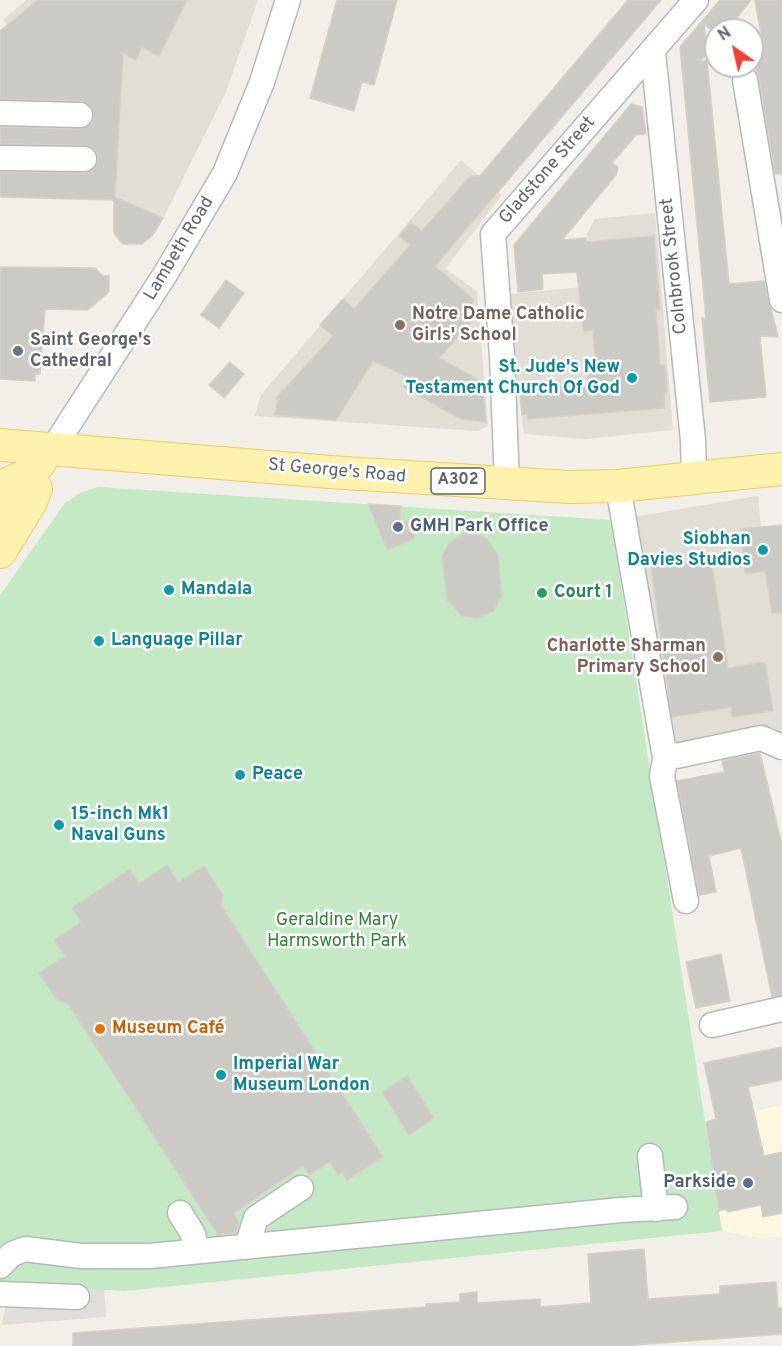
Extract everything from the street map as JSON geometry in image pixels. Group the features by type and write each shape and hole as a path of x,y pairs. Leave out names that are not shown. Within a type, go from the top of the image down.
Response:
{"main road":[{"name":"St George's Road","path":"0,445 507,484 618,486 782,469"},
{"name":"Lambeth Road","path":"0,508 11,482 29,475 52,450"},
{"path":"0,552 31,502 36,489 29,475"}],"street":[{"name":"Lambeth Road","path":"52,450 166,273 225,173 262,82 288,0"},
{"name":"Gladstone Street","path":"507,484 502,356 493,234 696,0"},
{"name":"Colnbrook Street","path":"653,52 693,440 694,479"},
{"path":"745,80 782,300"},
{"path":"0,113 80,115"},
{"path":"0,158 84,159"},
{"path":"618,486 662,748 666,755 662,776 686,901"},
{"path":"666,755 675,756 761,738 782,748"},
{"path":"712,1025 782,1009"},
{"path":"0,1266 12,1254 25,1249 81,1256 115,1257 621,1210 665,1208 650,1156"},
{"path":"247,1246 256,1218 301,1188"},
{"path":"180,1213 193,1234 196,1251"},
{"path":"0,1294 77,1297"}],"shaded area":[{"path":"26,0 258,0 226,92 163,219 126,202 115,200 118,119 26,46 3,20"},
{"name":"Notre Dame Catholic Girls' School","path":"461,160 502,195 445,269 477,291 488,426 478,431 255,416 261,395"},
{"path":"655,213 673,430 585,439 524,434 514,360 511,294 591,286 587,234 595,219"},
{"name":"Charlotte Sharman Primary School","path":"758,496 761,527 741,530 746,573 765,571 782,585 782,733 771,727 676,747 666,739 633,517"},
{"path":"782,1105 782,1237 760,1238 722,1231 706,1122"},
{"path":"12,1284 104,1289 106,1317 1,1325"}],"green space":[{"name":"Geraldine Mary Harmsworth Park","path":"98,487 611,520 722,1231 124,1291 0,1283 0,595 65,503 80,493"}],"building":[{"path":"38,0 187,0 159,56 142,47 136,60 123,53 115,197 163,218 152,236 142,244 123,244 114,233 114,200 0,197 0,172 84,173 91,171 98,160 96,152 85,145 0,144 0,127 80,129 92,123 94,116 92,108 81,101 0,99 0,31"},
{"path":"337,0 397,0 374,85 362,82 354,111 310,98"},
{"name":"Notre Dame Catholic Girls' School","path":"628,0 661,0 435,266 473,299 474,319 439,358 482,382 486,422 461,419 403,387 408,377 373,361 336,420 274,415 278,401 276,398 333,336 320,325 343,299 354,309 410,245 399,236 411,222 422,231 470,176 480,176"},
{"path":"720,0 751,0 737,18 705,18"},
{"path":"755,0 782,0 782,174 775,174 759,78 764,78 764,18 758,18"},
{"path":"704,19 704,57 700,61 704,60 704,78 709,78 729,284 764,281 778,337 760,336 766,397 710,402 702,318 706,318 680,47"},
{"path":"631,104 642,107 646,134 636,135 612,163 618,167 616,175 562,240 586,238 586,242 654,236 660,309 656,309 660,365 665,365 667,391 664,396 665,408 528,419 527,414 522,415 520,390 588,384 587,366 596,365 593,330 583,331 577,272 542,274 543,289 518,292 514,245"},
{"path":"0,267 95,268 103,276 109,276 109,292 88,310 45,309 40,374 35,374 35,381 0,379"},
{"path":"226,280 244,293 219,328 201,315"},
{"path":"230,362 244,374 224,398 209,385"},
{"name":"GMH Park Office","path":"368,504 401,506 400,524 409,520 415,538 387,550"},
{"name":"Siobhan Davies Studios","path":"782,525 782,612 772,613 765,571 745,574 741,529"},
{"path":"463,534 480,535 487,539 498,555 502,595 494,611 478,618 462,616 447,600 442,556 449,543"},
{"path":"711,558 728,668 765,662 773,711 732,717 731,707 672,717 651,567"},
{"path":"760,753 782,845 782,995 772,997 741,848 709,856 716,892 699,895 677,781 724,772 722,761"},
{"name":"Imperial War Museum London","path":"167,865 178,882 204,866 223,895 221,905 383,1157 347,1180 342,1172 338,1175 330,1162 309,1175 303,1166 234,1213 239,1223 236,1233 218,1235 68,1004 57,1000 39,973 65,956 54,940 81,922 72,908 130,869 139,884"},
{"path":"721,954 730,1001 696,1008 686,962"},
{"path":"782,1047 782,1080 748,1087 764,1156 782,1152 782,1213 763,1217 761,1205 727,1212 727,1209 719,1211 706,1122 716,1119 704,1063"},
{"path":"407,1076 434,1118 409,1135 382,1092"},
{"path":"644,1249 648,1299 720,1294 720,1286 776,1282 778,1308 782,1308 782,1334 621,1346 73,1346 73,1333 426,1307 426,1304 460,1302 460,1294 477,1292 477,1303 540,1299 540,1307 591,1303 588,1254"}],"place":[{"name":"Notre Dame Catholic Girls' School","path":"400,325"},
{"name":"Saint George's Cathedral","path":"18,351"},
{"name":"St. Jude's New Testament Church Of God","path":"632,378"},
{"name":"GMH Park Office","path":"398,527"},
{"name":"Siobhan Davies Studios","path":"763,550"},
{"name":"Mandala","path":"169,590"},
{"name":"Court 1","path":"542,593"},
{"name":"Language Pillar","path":"99,641"},
{"name":"Charlotte Sharman Primary School","path":"718,657"},
{"name":"Peace","path":"240,775"},
{"name":"15-inch Mk1 Naval Guns","path":"59,825"},
{"name":"Museum Café","path":"100,1029"},
{"name":"Imperial War Museum London","path":"221,1075"},
{"name":"Parkside","path":"748,1183"}]}
